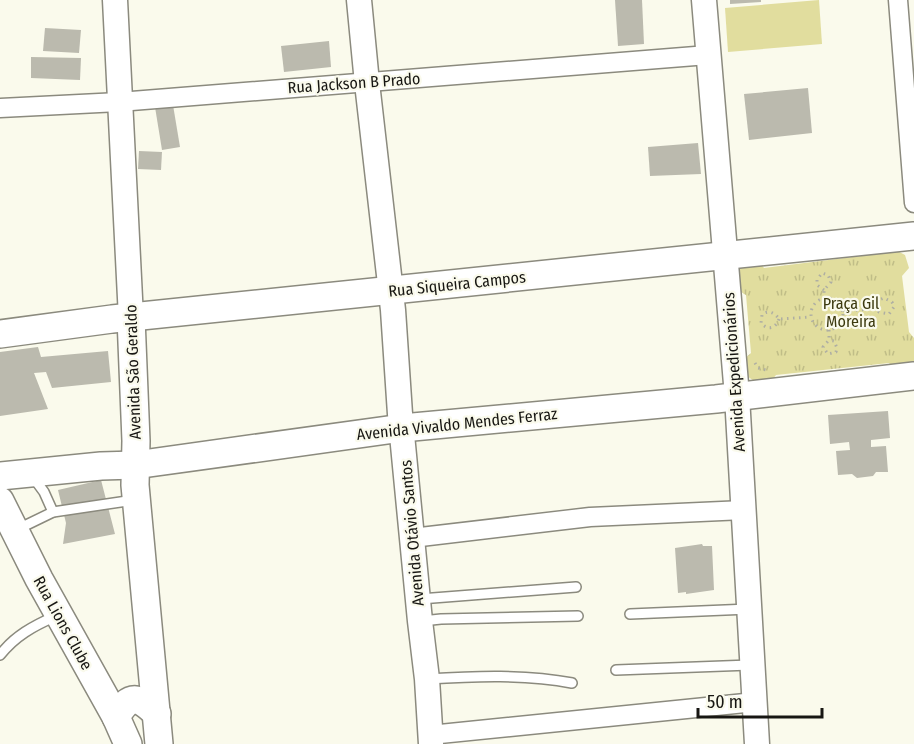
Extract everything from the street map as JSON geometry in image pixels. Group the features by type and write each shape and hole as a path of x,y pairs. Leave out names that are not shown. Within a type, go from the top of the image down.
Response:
{"main road":[{"name":"Rua Siqueira Campos","path":"0,334 131,318 914,237"},
{"name":"Avenida São Geraldo","path":"131,318 135,465 159,744"},
{"name":"Avenida Vivaldo Mendes Ferraz","path":"0,476 135,465 402,428 737,396 914,376"},
{"name":"Rua Lions Clube","path":"0,501 39,579 116,717 128,744"},
{"path":"116,717 128,701 136,699 145,703 157,714"}],"street":[{"name":"Avenida São Geraldo","path":"115,0 131,318"},
{"name":"Avenida Otávio Santos","path":"359,0 391,291 431,739"},
{"name":"Avenida Expedicionários","path":"704,0 737,396 757,744"},
{"path":"897,0 914,203"},
{"name":"Rua Jackson B Prado","path":"0,108 119,102 708,55"},
{"path":"412,538 590,517 744,510"},
{"path":"431,739 754,702"}],"lane":[{"path":"28,474 37,481 53,512"},
{"path":"16,530 53,512 138,499"},
{"path":"419,610 576,587"},
{"path":"630,614 749,609"},
{"path":"419,610 441,619 578,616"},
{"path":"0,656 10,642 25,631 58,614"},
{"path":"616,670 752,665"},
{"path":"427,679 460,677 551,679 572,683"}],"path":[{"path":"824,290 817,285 817,280 822,273 828,275 831,282 824,290 824,298"},
{"path":"824,298 833,299 840,305 843,312 839,324 829,330 821,329 814,324 811,316 812,308 817,301 824,298"},
{"path":"884,298 888,298 894,307 889,314 879,312 876,308 879,300 884,298"},
{"path":"843,312 876,308"},
{"path":"768,312 773,313 779,319 777,325 772,328 767,328 761,323 762,315 768,312"},
{"path":"779,319 811,316"},
{"path":"829,330 830,340"},
{"path":"830,340 837,344 837,348 836,352 828,354 823,347 830,340"}],"green space":[{"path":"819,0 822,44 728,52 725,8"},
{"name":"Praça Gil Moreira","path":"886,245 905,255 909,268 902,276 909,332 914,338 914,361 907,367 893,368 889,363 776,375 769,384 757,383 744,374 743,360 751,353 746,295 737,282 739,265 760,263 764,268 877,254"}],"building":[{"path":"615,0 642,0 644,44 618,46"},
{"path":"730,0 761,0 761,2 730,4"},
{"path":"45,28 81,30 79,53 43,51"},
{"path":"329,41 331,67 284,72 281,46"},
{"path":"31,57 81,58 80,80 31,78"},
{"path":"808,88 812,133 749,140 744,94"},
{"path":"173,105 180,147 162,150 155,107"},
{"path":"698,143 701,174 650,176 648,147"},
{"path":"139,151 162,152 161,170 138,169"},
{"path":"38,347 41,357 108,351 111,382 52,388 46,372 34,373 48,409 0,416 0,352"},
{"path":"888,411 890,438 871,440 871,447 886,446 888,472 876,472 873,476 857,478 852,474 838,475 836,451 850,450 849,442 830,444 828,415"},
{"path":"101,480 115,534 63,544 66,523 58,490"},
{"path":"702,544 712,546 714,590 678,593 675,548"}]}
